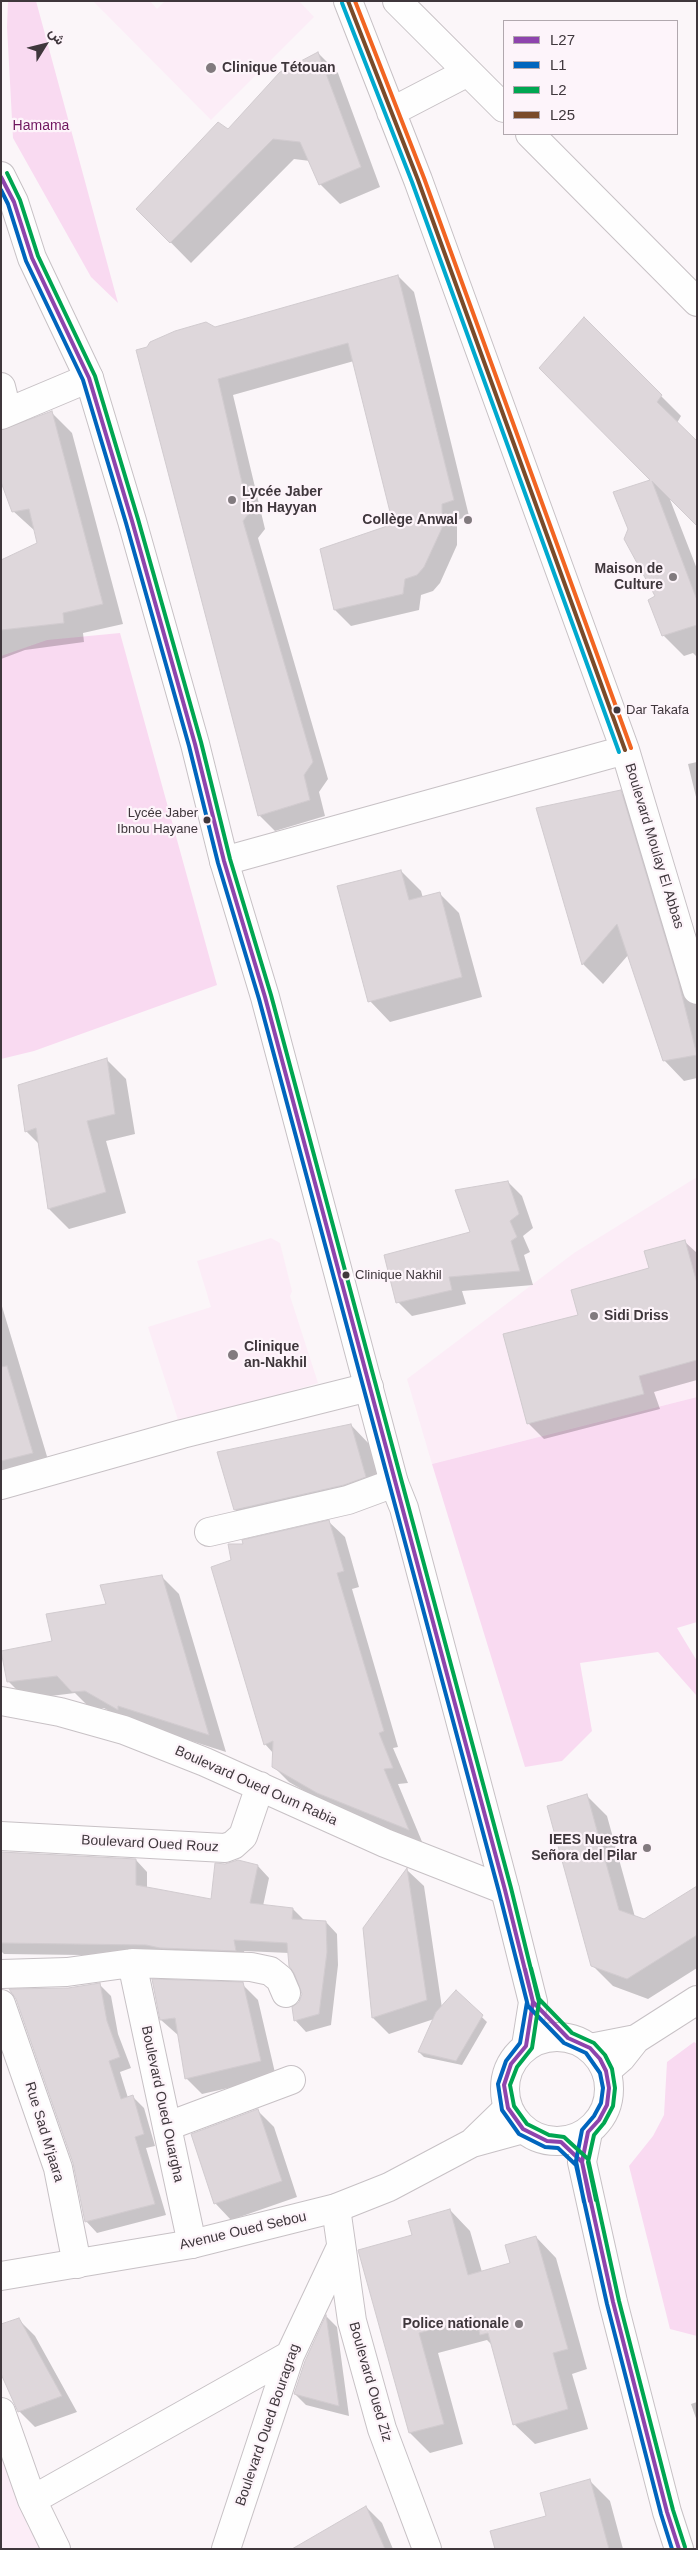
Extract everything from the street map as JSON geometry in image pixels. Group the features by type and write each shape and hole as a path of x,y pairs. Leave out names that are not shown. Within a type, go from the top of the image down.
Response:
{"street":[{"name":"Boulevard Moulay El Abbas","path":"348,1 418,180 625,750 697,990"},
{"path":"397,1 503,107"},
{"path":"392,112 468,72"},
{"path":"531,135 697,302"},
{"path":"1,176 14,202 32,258 88,378 140,548 224,861 265,998 394,1483 404,1508 506,1890 533,2002 526,2046"},
{"path":"1,222 32,258"},
{"path":"1,415 88,378"},
{"path":"1,387 3,395 1,396"},
{"path":"224,861 625,750"},
{"path":"1,1485 182,1434 369,1387"},
{"path":"209,1532 348,1500 394,1483"},
{"name":"Boulevard Oued Oum Rabia","path":"1,1701 60,1712 124,1730 260,1786 385,1844 506,1890"},
{"name":"Boulevard Oued Rouz","path":"1,1836 224,1848 233,1845 243,1836 260,1786"},
{"path":"1,1974 66,1972 132,1964 251,1967 270,1971 280,1979 286,1993"},
{"name":"Boulevard Oued Ouargha","path":"132,1964 192,2244"},
{"path":"606,2071 621,2058 636,2039 697,2000"},
{"path":"533,2002 579,2043 600,2059 606,2071 610,2088 607,2105 599,2120 588,2132 575,2139 561,2142 547,2141 534,2136 515,2119 504,2086 510,2064 526,2046 546,2037 579,2043 636,2039"},
{"name":"Rue Sad M'jaara","path":"1,2004 58,2168 77,2264"},
{"path":"168,2126 290,2080"},
{"name":"Avenue Oued Sebou","path":"1,2276 192,2244 336,2208 389,2188 515,2119"},
{"path":"588,2132 582,2162 613,2302 667,2512 679,2549"},
{"path":"561,2142 582,2162"},
{"name":"Boulevard Oued Ziz","path":"336,2208 340,2249 352,2321 382,2429 427,2549"},
{"name":"Boulevard Oued Bouragrag","path":"226,2549 290,2355 340,2249"},
{"path":"32,2500 290,2355"},
{"path":"1,2412 32,2500 56,2549"}],"shaded area":[{"name":"Clinique Tétouan","path":"93,1 150,1 157,9 165,1 299,1 314,17 211,120"},
{"name":"Sidi Driss","path":"697,1177 697,1397 432,1464 407,1379 574,1253"},
{"name":"Clinique an-Nakhil","path":"271,1238 280,1243 292,1291 290,1296 318,1383 180,1426 148,1327 211,1307 197,1261"},
{"path":"1,2449 28,2527 47,2549 1,2549"}],"green space":[{"name":"Hamama","path":"8,1 36,1 118,303 91,277 13,138 7,27"},
{"path":"120,633 217,985 34,1051 1,1059 1,656 47,640"},
{"path":"697,1397 697,1622 677,1628 697,1661 696,1695 658,1652 580,1663 592,1731 562,1761 525,1767 432,1464"},
{"path":"694,2042 697,2044 697,2336 670,2329 629,2166 653,2136 664,2115 667,2062"}],"building":[{"path":"318,52 361,167 319,185 300,142 273,139 170,243 136,209 218,122 228,129 280,72"},
{"path":"398,275 454,500 442,504 442,528 424,567 417,575 405,579 403,594 334,610 320,549 393,524 348,343 218,379 249,513 243,521 313,762 304,775 310,800 258,816 136,350 147,347 150,342 175,331 206,322 215,327"},
{"path":"584,317 662,395 657,402 697,441 697,526 652,481 697,600 697,625 662,636 648,600 655,596 624,539 628,529 613,492 650,480 539,368"},
{"path":"52,411 103,604 63,613 64,623 1,630 1,560 37,543 29,509 12,512 1,482 1,430"},
{"path":"621,790 678,980 697,1055 663,1061 617,924 582,965 536,808"},
{"path":"401,870 409,900 440,892 462,977 368,1002 337,886"},
{"path":"107,1058 115,1114 87,1121 106,1192 48,1209 36,1128 25,1132 18,1085"},
{"path":"508,1181 519,1214 510,1221 517,1237 511,1241 520,1271 449,1277 452,1290 396,1303 384,1255 470,1232 455,1190"},
{"path":"685,1240 697,1283 697,1360 639,1376 644,1394 527,1424 503,1334 578,1315 571,1290 649,1268 644,1251"},
{"path":"7,1366 33,1453 1,1461 1,1367"},
{"path":"351,1424 366,1477 344,1485 234,1510 217,1452"},
{"path":"329,1520 344,1571 337,1573 384,1731 379,1733 393,1768 384,1769 409,1830 317,1793 272,1767 273,1741 264,1745 211,1567 231,1560 228,1544 243,1544 242,1540"},
{"path":"162,1575 209,1735 118,1706 118,1710 85,1691 72,1692 57,1676 7,1682 1,1651 52,1641 46,1614 106,1604 100,1585"},
{"path":"587,1794 619,1910 644,1919 697,1886 697,1935 627,1979 591,1966 547,1806"},
{"path":"1,1852 136,1859 136,1885 211,1899 215,1863 225,1864 238,1860 258,1865 250,1903 293,1908 292,1919 326,1921 327,1952 319,2014 294,2021 292,2007 299,2002 302,1994 294,1973 289,1966 287,1943 234,1940 236,1951 160,1948 146,1945 1,1943"},
{"path":"407,1868 427,2000 372,2018 363,1928"},
{"path":"152,1979 243,1982 261,2061 185,2079 175,2018 160,2020"},
{"path":"100,1983 107,2021 120,2057 109,2061 121,2099 133,2095 144,2134 135,2137 155,2204 85,2222 73,2163 16,1999 9,1989 68,1988"},
{"path":"456,1990 483,2015 456,2061 418,2052 436,2012"},
{"path":"258,2109 282,2181 214,2204 191,2134"},
{"name":"Police nationale","path":"450,2209 468,2275 510,2263 505,2245 536,2236 568,2349 553,2353 568,2409 513,2425 488,2333 480,2335 476,2317 419,2333 444,2424 409,2433 358,2250 412,2235 408,2221"},
{"path":"326,2315 339,2406 294,2394 305,2361"},
{"path":"19,2318 62,2396 18,2412 1,2374 1,2324"},
{"path":"590,2479 609,2549 495,2549 490,2531 546,2516 540,2493"},
{"path":"366,2506 385,2549 292,2549"}],"transit line":[{"name":"L25","path":"348,1 418,180 625,750"},
{"path":"355,1 424,178 631,748"},
{"path":"342,3 412,182 619,752"},
{"name":"L2","path":"7,173 20,200 38,256 95,376 138,519 201,742 230,859 271,995 511,1888 539,2002 532,2048 517,2067 510,2085 514,2106 527,2124 549,2135 564,2137 588,2159 619,2301 673,2510 685,2547"},
{"name":"L27","path":"1,177 14,202 32,258 89,378 132,521 195,744 224,861 265,997 505,1890 533,2002 526,2046 511,2064 504,2085 508,2108 523,2129 547,2141 561,2142 582,2162 613,2302 667,2512 679,2549"},
{"name":"L1","path":"1,190 8,204 26,261 83,380 126,523 189,746 218,863 259,999 499,1892 527,2002 520,2043 506,2061 498,2084 502,2110 519,2134 545,2147 558,2148 576,2165 607,2304 661,2514 672,2549"},
{"name":"L2","path":"531,1968 539,1999 572,2033 594,2043 605,2055 612,2069 615,2088 613,2106 604,2123 594,2135 588,2162 596,2200"},
{"name":"L27","path":"525,1969 533,2002 568,2038 590,2048 600,2059 606,2071 609,2088 607,2105 599,2120 588,2132 582,2162 590,2201"},
{"name":"L1","path":"519,1970 528,2006 564,2043 586,2053 600,2073 603,2088 601,2103 594,2116 582,2130 576,2161 584,2202"}],"place":[{"name":"Clinique Tétouan","path":"211,68"},
{"name":"Lycée Jaber Ibn Hayyan","path":"232,500"},
{"name":"Collège Anwal","path":"468,520"},
{"name":"Maison de Culture","path":"673,577"},
{"name":"Dar Takafa","path":"617,710"},
{"name":"Lycée Jaber Ibnou Hayane","path":"207,820"},
{"name":"Clinique Nakhil","path":"346,1275"},
{"name":"Sidi Driss","path":"594,1316"},
{"name":"Clinique an-Nakhil","path":"233,1355"},
{"name":"IEES Nuestra Señora del Pilar","path":"647,1848"},
{"name":"Police nationale","path":"519,2324"}]}
